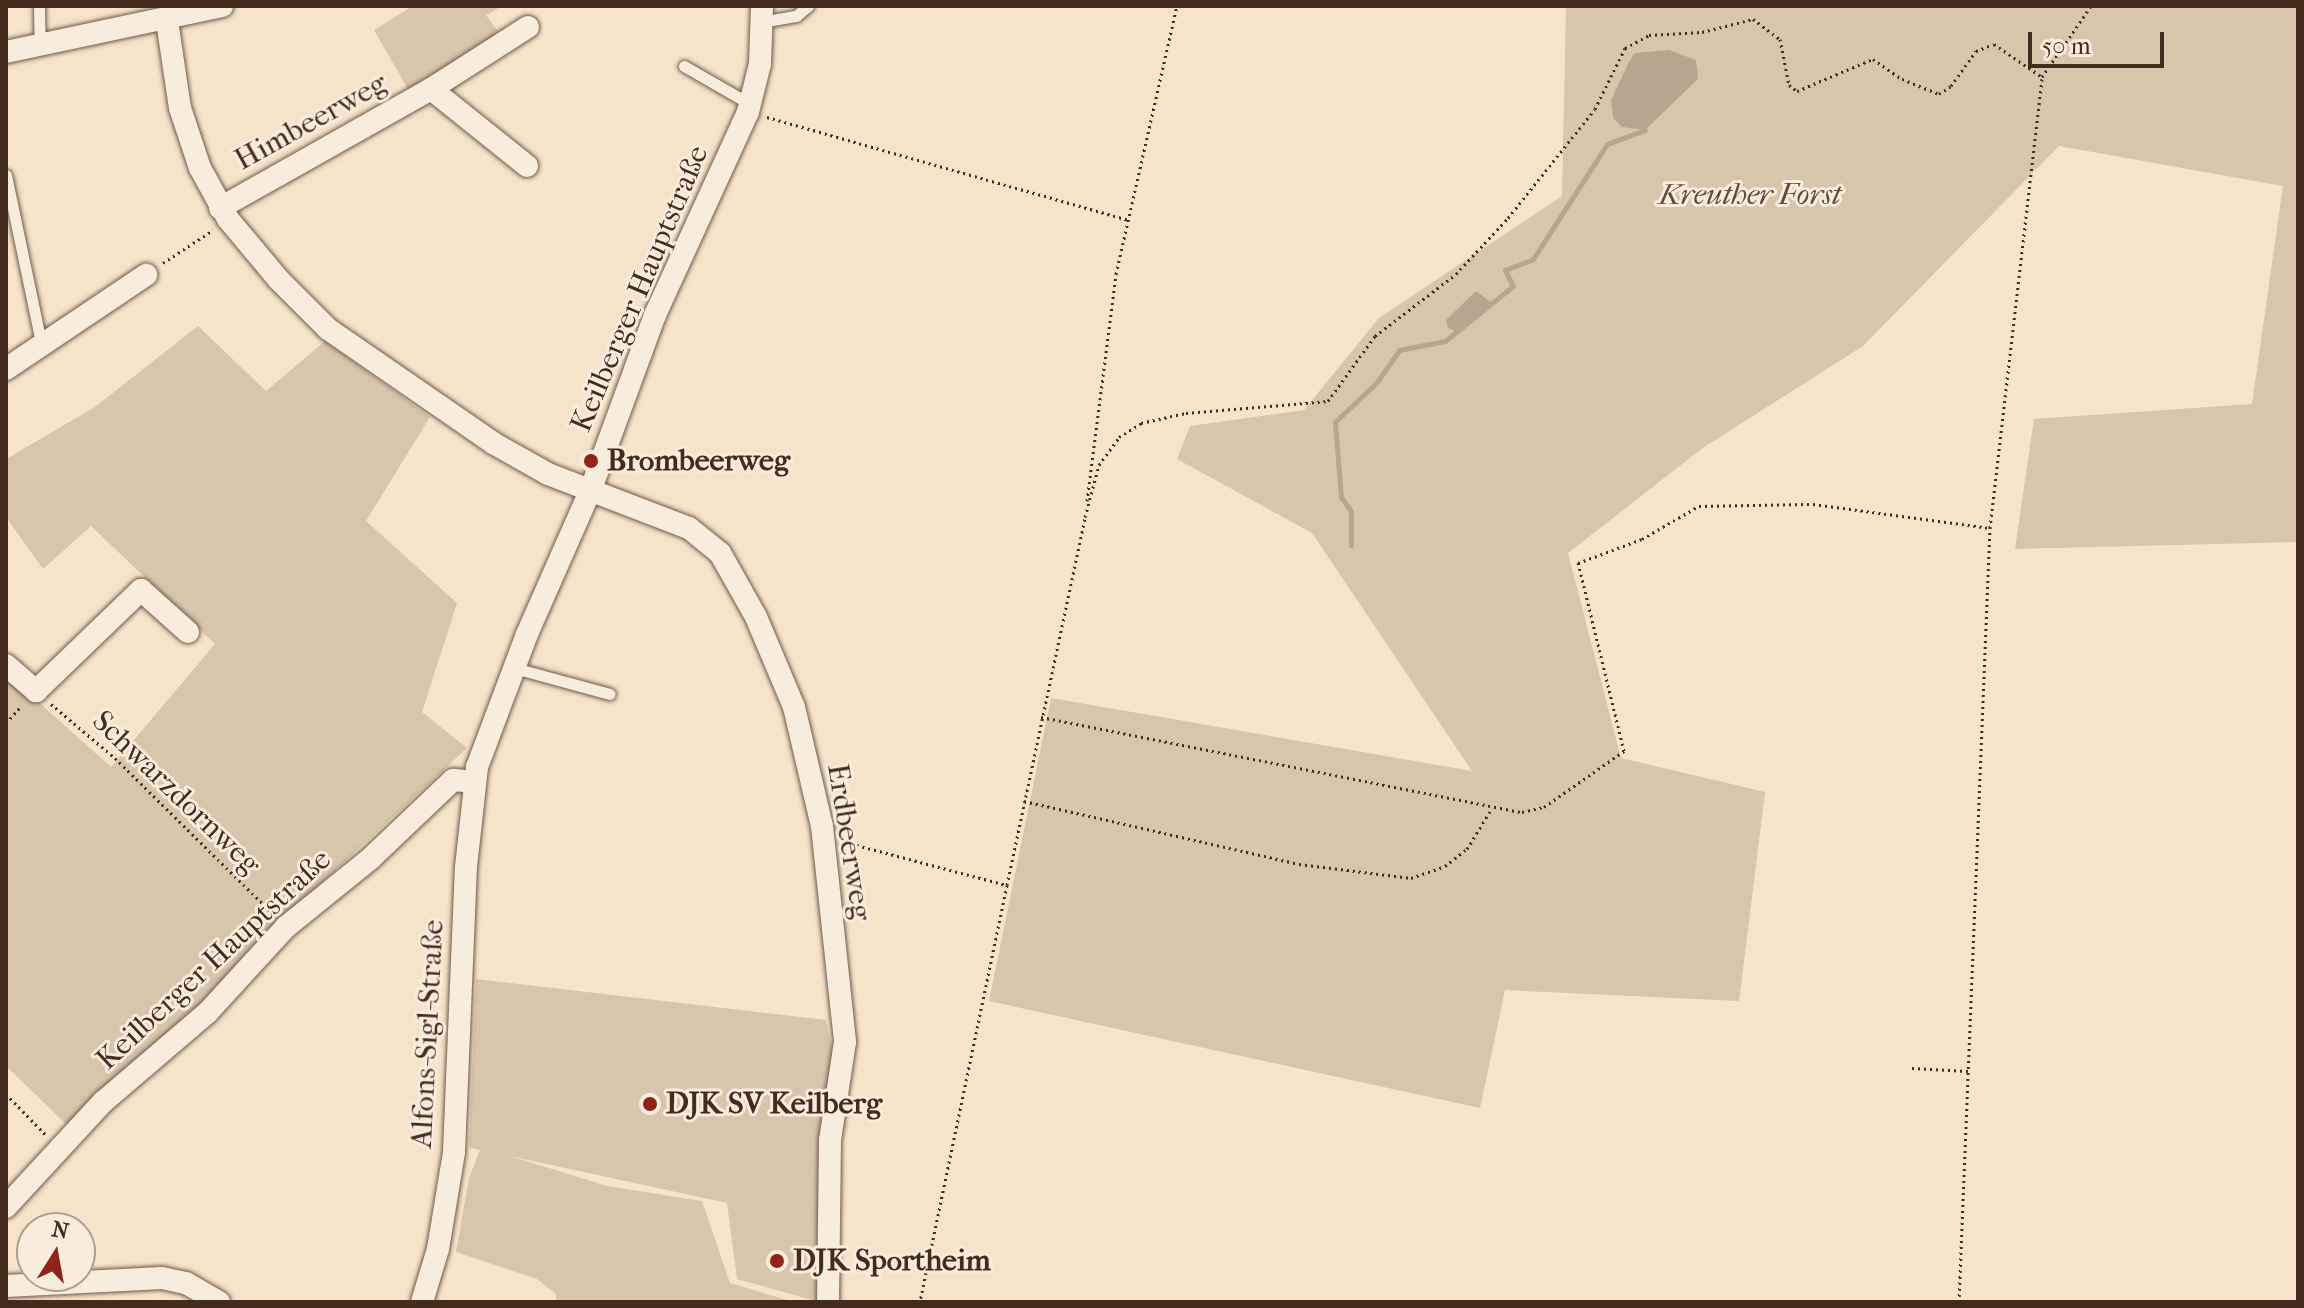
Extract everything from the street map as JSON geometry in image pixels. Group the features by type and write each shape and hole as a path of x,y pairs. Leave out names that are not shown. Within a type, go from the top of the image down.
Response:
{"street":[{"path":"6,52 167,21 222,6"},
{"name":"Keilberger Hauptstraße","path":"6,1207 103,1102 208,1012 286,927 370,859 453,780 476,774 514,668 591,489 655,315 749,108 760,64 762,14"},
{"path":"167,21 180,108 224,214 328,329 493,443 548,474 591,489"},
{"name":"Himbeerweg","path":"224,214 528,27"},
{"name":"Himbeerweg","path":"431,89 527,166"},
{"path":"6,369 42,348 146,275"},
{"name":"Erdbeerweg","path":"591,489 689,528 720,553 756,617 794,707 822,836 845,1042 830,1140 828,1302"},
{"path":"6,665 36,691 141,590 188,632"},
{"name":"Alfons-Sigl-Straße","path":"422,1302 454,1152 476,774"},
{"path":"6,1286 162,1278 186,1283 219,1302"}],"lane":[{"path":"39,6 40,45"},
{"path":"762,14 796,16 808,6"},
{"path":"684,66 749,108"},
{"path":"6,175 42,348"},
{"path":"514,668 610,694"}],"path":[{"path":"1085,517 1116,274 1177,6"},
{"path":"1959,1302 1990,528 2042,77 2091,6"},
{"path":"920,1302 1085,517 1099,465 1119,437 1141,423 1186,413 1328,401 1375,336 1456,274 1508,218 1595,109 1625,48 1649,35 1702,32 1753,19 1780,39 1789,85 1797,91 1873,59 1902,79 1939,94 1951,86 1976,51 1994,44 2042,77"},
{"path":"749,108 1129,220"},
{"path":"146,275 224,214"},
{"path":"1041,717 1522,812 1544,807 1624,751 1578,563 1642,539 1699,506 1728,503 1813,504 1990,528"},
{"name":"Schwarzdornweg","path":"36,691 115,758 286,927"},
{"path":"1024,801 1285,861 1411,878 1445,866 1467,849 1492,808"},
{"path":"822,836 1007,885"},
{"path":"1912,1068 1968,1071"},
{"path":"6,1094 60,1148"}],"green space":[{"path":"413,6 502,6 486,15 500,34 408,89 374,30"},
{"name":"Kreuther Forst","path":"1566,6 2298,6 2298,542 2015,549 2034,419 2252,404 2283,186 2059,146 1863,346 1704,447 1568,553 1621,758 1765,792 1739,1001 1505,990 1480,1108 989,1001 1051,698 1472,771 1312,533 1177,459 1190,426 1304,410 1379,318 1562,196"},
{"path":"198,326 266,391 325,341 430,417 366,521 457,603 422,712 467,748 245,954 196,1010 66,1124 6,1066 6,673 111,767 215,644 91,526 43,569 6,517 6,459 95,407"},
{"name":"DJK SV Keilberg","path":"476,979 826,1020 834,1060 819,1302 737,1279 727,1203 510,1156 607,1186 702,1201 730,1283 794,1302 556,1302 556,1294 537,1279 456,1252 469,1178 480,1150 469,1147"}],"shaded area":[{"path":"1669,50 1696,60 1698,79 1645,130 1622,127 1613,118 1611,100 1629,62 1635,53"},
{"path":"1476,291 1492,303 1460,333 1448,328 1446,320"}],"waterway":[{"path":"1351,545 1351,511 1341,497 1335,422 1377,382 1399,350 1445,341 1513,286 1505,270 1533,259 1607,144 1645,130"}],"place":[{"name":"Brombeerweg","path":"591,461"},
{"name":"DJK SV Keilberg","path":"650,1104"},
{"name":"DJK Sportheim","path":"777,1261"}]}
